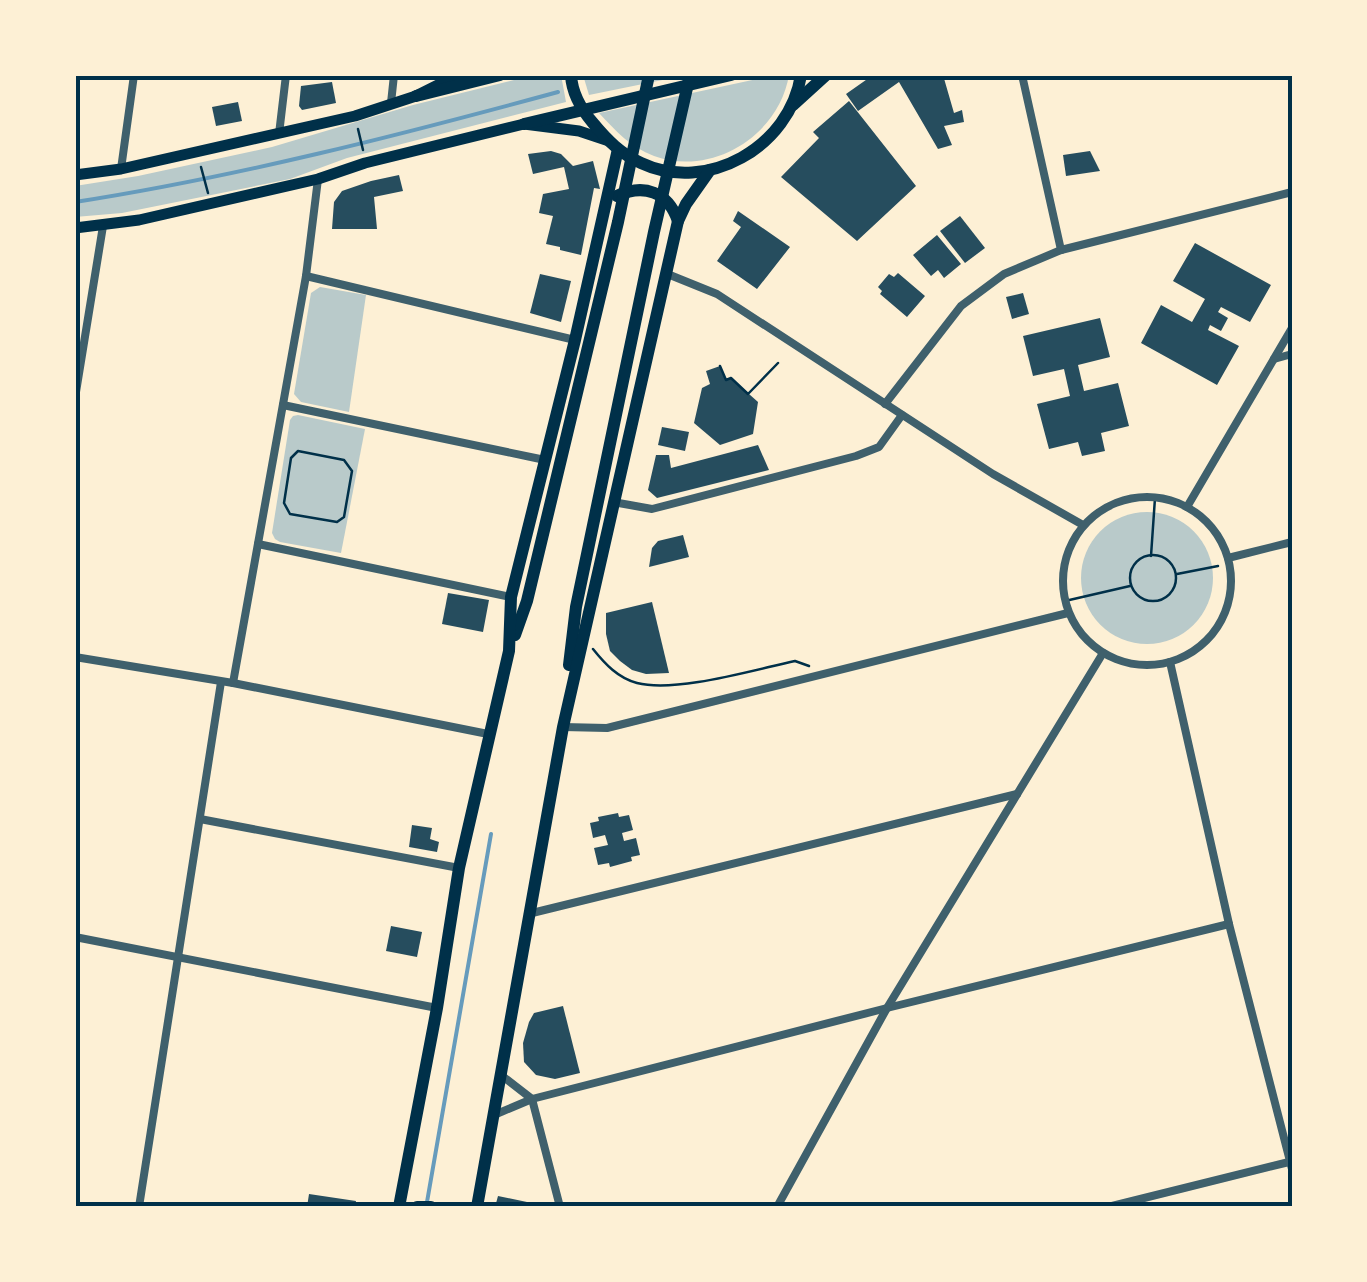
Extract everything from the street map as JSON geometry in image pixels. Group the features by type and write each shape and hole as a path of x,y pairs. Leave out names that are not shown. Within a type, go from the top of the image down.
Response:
{"highway":[{"path":"416,96 500,75"},
{"path":"571,75 581,109 613,145 642,164 687,172 710,170 753,152 777,129 791,106 801,75"},
{"path":"399,1207 459,868 488,734 526,601 618,222 649,75"},
{"path":"562,727 576,607 690,75"},
{"path":"524,124 730,75"},
{"path":"791,106 826,75"},
{"path":"509,651 512,597 603,218 613,145"},
{"path":"477,1207 562,727 678,220 710,170"},
{"path":"603,218 608,204 618,196 643,189 666,199 678,220"}],"main road":[{"path":"75,174 121,169 355,116 416,96 458,75"},
{"path":"75,228 103,226 318,179 366,163 524,124 579,131 613,145"}],"street":[{"path":"121,169 134,75"},
{"path":"280,134 286,75"},
{"path":"391,104 394,75"},
{"path":"1022,75 1061,250"},
{"path":"234,683 306,276 318,179"},
{"path":"884,404 960,306 1004,274 1061,250 1292,192"},
{"path":"75,398 103,226"},
{"path":"665,273 717,294 993,474 1084,525"},
{"path":"306,276 575,340"},
{"path":"1187,507 1292,328"},
{"path":"1274,359 1292,354"},
{"path":"283,405 545,460"},
{"path":"613,502 652,509 856,456 879,447 902,415"},
{"path":"1132,498 1155,498 1187,507 1205,520 1219,538 1228,561 1229,602 1220,622 1190,654 1170,662 1124,662 1103,653 1088,642 1068,613 1062,590 1063,566 1070,544 1084,525 1106,507 1132,498"},
{"path":"1228,561 1292,542"},
{"path":"258,544 512,597"},
{"path":"562,727 608,728 1068,613"},
{"path":"777,1207 887,1008 1103,653"},
{"path":"75,657 234,683 488,734"},
{"path":"1108,1207 1290,1166 1170,662"},
{"path":"140,1207 221,682"},
{"path":"528,914 1018,794"},
{"path":"200,819 459,868"},
{"path":"494,1115 532,1099 1230,924"},
{"path":"75,937 437,1008"},
{"path":"502,1076 532,1099 560,1207"}],"path":[{"path":"358,128 364,156"},
{"path":"200,162 207,191"},
{"path":"720,366 726,380 731,378 748,394 778,363"},
{"path":"298,451 344,460 352,471 344,517 337,522 290,514 284,503 291,458 298,451"},
{"path":"1151,556 1155,498"},
{"path":"1151,556 1168,561 1176,574 1173,590 1162,600 1140,597 1131,586 1134,565 1151,556"},
{"path":"1176,574 1228,561"},
{"path":"1065,602 1131,586"},
{"path":"583,636 615,672 635,683 671,686 795,661 827,673"}],"shaded area":[{"path":"534,75 561,75 566,102 347,158 290,179 122,213 75,217 75,186 272,147 413,105"},
{"path":"583,75 687,75 589,95"},
{"path":"789,75 783,97 757,133 740,146 699,161 676,161 645,152 599,113"},
{"path":"320,287 366,295 349,412 301,402 294,394 311,293"},
{"path":"298,415 365,429 341,553 280,542 272,533 290,420"},
{"path":"1147,512 1172,517 1194,531 1208,553 1213,578 1208,603 1194,625 1172,639 1147,644 1122,639 1100,625 1086,603 1081,578 1086,553 1100,531 1122,517"}],"building":[{"path":"873,75 943,75 954,113 962,110 964,122 944,126 952,145 938,149 899,82 858,111 846,94"},
{"path":"332,82 336,103 302,110 301,86"},
{"path":"849,101 916,186 857,241 781,177 819,138 813,132"},
{"path":"238,102 242,121 216,126 212,107"},
{"path":"1090,151 1100,171 1066,176 1063,155"},
{"path":"528,154 561,154 573,166 593,161 600,189 594,188 581,255 546,244 553,216 539,213 543,194 569,189 564,167 533,174"},
{"path":"399,175 403,191 374,197 377,229 332,229 334,202 342,191"},
{"path":"738,211 790,247 757,289 717,261 741,227 733,221"},
{"path":"960,216 985,248 965,263 940,231"},
{"path":"937,235 961,264 944,278 938,270 931,276 913,255"},
{"path":"1195,243 1271,285 1250,322 1221,307 1218,312 1228,318 1221,331 1210,325 1208,330 1239,346 1217,385 1141,343 1161,305 1192,322 1205,299 1173,281"},
{"path":"898,273 925,296 907,317 880,294 878,287 889,274 894,277"},
{"path":"540,274 571,281 561,322 530,313"},
{"path":"1023,293 1029,314 1012,319 1006,297"},
{"path":"1100,318 1110,357 1078,365 1084,391 1118,383 1129,426 1101,433 1105,451 1082,456 1078,442 1049,449 1037,404 1070,396 1064,369 1033,376 1023,336"},
{"path":"720,366 726,380 731,378 758,402 753,434 720,445 694,423 702,388 710,384 706,371"},
{"path":"662,427 689,432 685,451 658,445"},
{"path":"758,445 769,470 657,498 648,490 656,455 669,455 671,468"},
{"path":"683,535 689,557 649,567 652,548 658,541"},
{"path":"448,593 489,600 483,632 442,624"},
{"path":"652,602 669,673 632,670 610,651 606,613"},
{"path":"618,813 619,817 629,815 633,830 622,833 624,841 636,838 640,855 610,867 609,863 598,865 594,848 608,845 605,835 593,838 590,823"},
{"path":"412,825 432,828 430,839 439,842 437,852 409,847"},
{"path":"391,926 422,932 417,957 386,951"},
{"path":"563,1006 580,1073 555,1079 536,1075 524,1062 523,1043 529,1022 534,1013"},
{"path":"309,1194 356,1201 355,1207 307,1207"},
{"path":"498,1196 527,1202 526,1207 495,1207"}],"waterway":[{"path":"75,202 318,154 558,92"},
{"path":"427,1202 491,834"}]}
